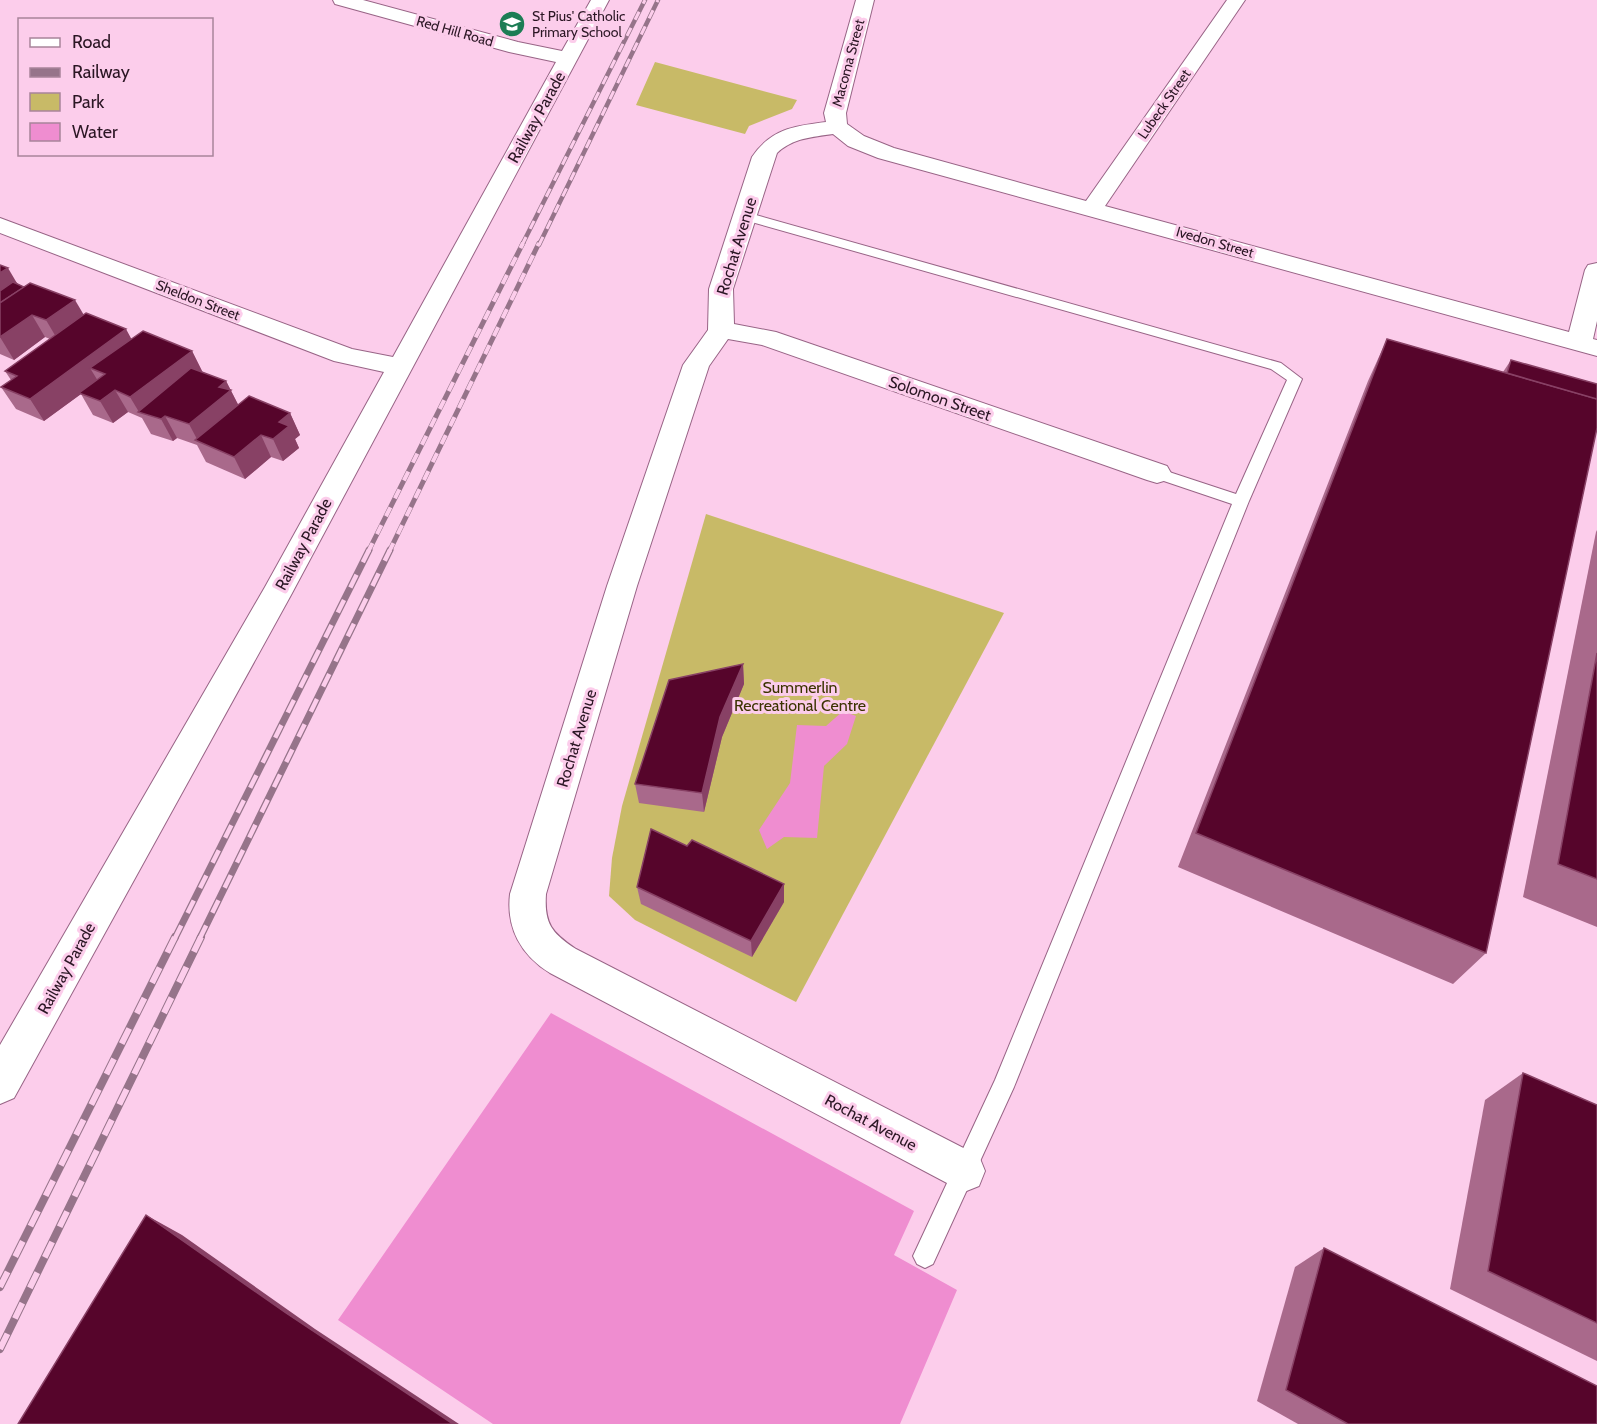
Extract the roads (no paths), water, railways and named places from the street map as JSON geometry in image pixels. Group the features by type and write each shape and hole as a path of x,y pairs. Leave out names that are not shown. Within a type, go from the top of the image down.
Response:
{"street":[{"name":"Red Hill Road","path":"342,0 516,48 568,58"},
{"name":"Railway Parade","path":"0,1084 276,595 600,0"},
{"name":"Macoma Street","path":"837,127 835,113 865,0"},
{"name":"Lubeck Street","path":"1092,208 1236,0"},
{"name":"Ivedon Street","path":"837,127 856,141 880,151 1588,346"},
{"name":"Rochat Avenue","path":"837,127 788,136 770,145 763,157 721,289 721,330 696,364 622,586 526,906 530,926 538,942 563,961 964,1171"},
{"name":"Sheldon Street","path":"0,225 343,356 400,366"},
{"path":"1588,346 1597,270"},
{"name":"Solomon Street","path":"721,330 767,338 1157,473"}],"lane":[{"path":"745,216 1276,366 1295,379 1241,501 1003,1087 926,1256"},
{"path":"1157,473 1241,501"}],"water":[{"path":"843,711 856,716 847,744 824,766 817,838 784,837 767,849 759,830 790,783 797,725 826,726"},
{"path":"551,1013 914,1211 894,1255 957,1290 900,1424 493,1424 338,1320"}],"railway":[{"path":"522,245 645,0"},
{"path":"539,245 658,0"},
{"path":"368,552 523,243"},
{"path":"389,552 539,243"},
{"path":"200,938 390,550"},
{"path":"175,938 368,552"},
{"path":"0,1287 175,937"},
{"path":"0,1349 201,937"}],"place":[{"name":"St Pius' Catholic Primary School","path":"512,24"}],"park label":[{"name":"Summerlin Recreational Centre","path":"800,696"}]}
